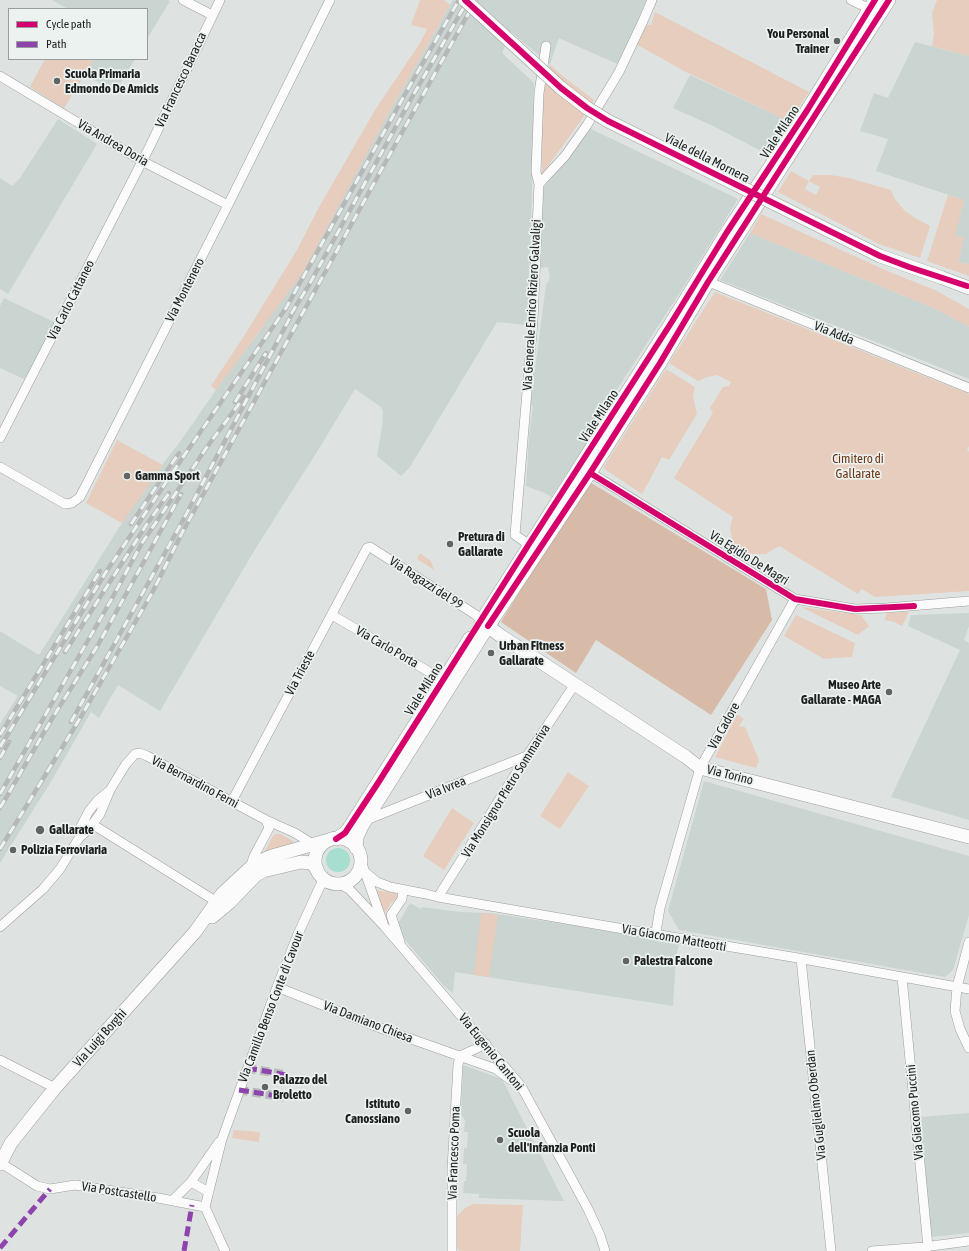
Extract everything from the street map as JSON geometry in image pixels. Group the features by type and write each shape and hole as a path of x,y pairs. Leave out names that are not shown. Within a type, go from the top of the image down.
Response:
{"street":[{"path":"183,0 212,15"},
{"name":"Via Francesco Baracca","path":"142,161 220,0"},
{"name":"Via Montenero","path":"0,467 65,504 72,503 80,497 330,0"},
{"name":"Viale della Mornera","path":"465,0 561,88 608,121 880,256 969,288"},
{"path":"539,184 565,156 587,126 618,72 652,0"},
{"path":"851,0 872,5"},
{"name":"Viale Milano","path":"704,280 889,0"},
{"name":"Viale Milano","path":"333,840 345,833 349,828 443,680 484,623 585,469 660,363 733,223 808,109 872,5"},
{"name":"Via Generale Enrico Riziero Galvaligi","path":"534,548 515,536 533,320 539,184 536,172 539,93 546,46"},
{"name":"Via Andrea Doria","path":"0,76 142,161 228,205"},
{"name":"Via Carlo Cattaneo","path":"0,438 142,161"},
{"name":"Via Adda","path":"704,280 969,388"},
{"name":"Via Egidio De Magri","path":"585,469 795,599 855,609 969,602"},
{"name":"Via Trieste","path":"232,801 367,548 370,547"},
{"name":"Via Ragazzi del 99","path":"370,547 476,615 484,623"},
{"name":"Via Cadore","path":"656,932 660,908 700,768 795,599"},
{"name":"Via Carlo Porta","path":"332,615 443,680"},
{"name":"Viale Milano","path":"356,848 358,833 484,623"},
{"name":"Via Torino","path":"484,623 686,757 700,768 969,837"},
{"name":"Via Monsignor Pietro Sommariva","path":"438,897 527,756 575,684"},
{"name":"Via Bernardino Ferni","path":"110,790 126,764 135,754 142,754 266,820 296,833 314,845"},
{"name":"Via Ivrea","path":"366,820 527,756"},
{"path":"0,927 43,888 60,869 79,838 103,809 110,790"},
{"path":"79,838 80,828 89,811 110,790"},
{"path":"250,868 254,856 269,828 266,820"},
{"path":"92,824 216,908"},
{"path":"333,840 348,841 356,848 360,854 363,867 359,869 354,877 347,882 334,883 321,876 317,869 316,860 318,852 322,846 333,840"},
{"name":"Via Luigi Borghi","path":"0,1164 4,1150 55,1088 216,908 222,894 250,868 260,861 272,856 333,840"},
{"name":"Via Luigi Borghi","path":"216,908 230,902 256,875 263,871 301,862 311,863 317,869"},
{"name":"Via Giacomo Matteotti","path":"363,867 377,882 403,890 647,933 656,932 660,935 969,989"},
{"name":"Via Eugenio Cantoni","path":"363,867 384,926"},
{"name":"Via Eugenio Cantoni","path":"334,883 349,889 384,926 521,1086 588,1209 600,1235 605,1251"},
{"name":"Via Camillo Benso Conte di Cavour","path":"222,1139 277,987 300,930 321,884 334,883"},
{"path":"401,946 392,915 402,900 403,890"},
{"path":"969,942 957,987 955,1011 960,1030 969,1048"},
{"name":"Via Guglielmo Oberdan","path":"801,959 831,1251"},
{"name":"Via Giacomo Puccini","path":"902,977 926,1248"},
{"name":"Via Damiano Chiesa","path":"277,987 383,1029 496,1069 521,1086"},
{"path":"460,1056 486,1044"},
{"name":"Via Francesco Poma","path":"452,1251 452,1169 458,1065 460,1056"},
{"path":"0,1060 55,1088"},
{"path":"173,1200 191,1182 222,1139"},
{"path":"222,1139 205,1207 225,1251"},
{"name":"Via Postcastello","path":"0,1164 37,1186 50,1189 75,1185 173,1200 205,1207"},
{"path":"191,1182 208,1192"},
{"name":"Via Eugenio Cantoni","path":"600,1235 600,1251"},
{"path":"872,1251 926,1248 969,1241"}],"shaded area":[{"name":"Scuola Primaria Edmondo De Amicis","path":"52,0 170,1 148,37 148,8 66,8"},
{"path":"453,0 646,0 636,25 617,64 559,38 550,64 511,32 502,53 534,83 527,325 497,322 410,467 401,476 377,456 382,427 383,412 381,407 355,389 254,551 160,711 118,685 99,718 91,712 52,780 0,863 0,724 18,696 0,686 0,631 39,655 142,491 182,439 227,374 260,331 387,116"},
{"path":"915,42 969,56 969,264 958,262 964,237 954,236 964,200 876,171 888,139 860,131 874,93 888,98"},
{"name":"Scuola Primaria Edmondo De Amicis","path":"44,60 134,60 115,93 85,74 64,108 30,87"},
{"path":"690,75 778,116 789,123 769,155 711,125 673,108"},
{"path":"58,119 97,144 8,294 0,289 0,178 12,186 20,178"},
{"path":"591,129 738,199 681,291 612,397 587,443 551,497 545,493 526,486 529,437 533,406 529,405 546,285 550,278 548,267 541,268 542,190"},
{"path":"750,233 934,308 969,327 969,379 720,280"},
{"path":"4,298 54,322 44,344 24,379 0,368 0,306"},
{"path":"588,481 766,589 772,620 711,715 596,640 576,673 501,622"},
{"path":"969,613 969,626 964,640 969,643 969,820 891,797 960,650 908,626 911,615"},
{"path":"704,781 969,856 969,915 953,970 945,977 679,930 668,911"},
{"path":"338,848 343,849 349,855 349,865 343,871 338,872 333,871 327,865 326,860 327,855 333,849"},
{"path":"410,903 421,909 422,907 461,912 490,913 577,926 679,944 676,956 673,1006 455,972 453,993 444,986 405,940 397,925"},
{"name":"Scuola dell'Infanzia Ponti","path":"463,1065 502,1079 564,1201 479,1198 479,1194 463,1193 464,1181 466,1181 467,1164 463,1164 464,1148 467,1148 468,1132 464,1132 465,1120 461,1115"},
{"path":"969,1113 969,1233 932,1237 921,1117"}],"green space":[{"path":"420,0 444,0 450,5 387,116 303,272 216,390 211,386 297,250 318,209 375,110 420,43 427,29 411,25"},
{"path":"937,0 969,0 969,56 932,46 934,34 932,13"},
{"path":"655,12 809,92 789,123 778,116 684,71 636,44 645,25 651,25"},
{"name":"Scuola Primaria Edmondo De Amicis","path":"44,60 93,60 64,108 30,87"},
{"path":"550,64 559,73 594,100 542,174 542,106 543,94"},
{"path":"791,171 809,181 813,175 830,175 849,178 891,190 895,199 905,211 930,226 920,258 879,244 778,192","holes":["809,181 820,187 816,195 805,189"]},
{"path":"948,195 964,200 955,236 964,237 958,262 969,264 969,276 927,261"},
{"path":"761,214 892,273 935,290 969,309 969,327 934,308 750,233"},
{"name":"Cimitero di Gallarate","path":"715,292 969,394 969,446 967,450 969,452 969,591 875,597 862,589 858,594 779,546 766,554 747,554 733,543 730,528 733,517 674,478 713,413 710,408 723,387 729,386 731,382 717,375 698,381 669,363"},
{"path":"666,369 695,387 693,396 697,414 669,460 662,457 642,494 603,468"},
{"name":"Gamma Sport","path":"117,440 163,465 122,523 86,503"},
{"path":"420,553 431,561 434,570 417,559"},
{"path":"801,607 861,615 869,626 858,635"},
{"path":"909,612 902,626 885,620 886,613"},
{"path":"796,615 855,643 852,657 824,659 784,636"},
{"path":"737,714 744,719 739,726 745,727 759,760 756,768 715,757"},
{"path":"568,772 589,786 560,829 540,816"},
{"path":"452,808 474,823 444,870 423,856"},
{"path":"280,834 293,841 293,844 268,852 265,851 273,836"},
{"path":"375,890 395,893 397,895 397,899 391,903 386,912 384,911"},
{"path":"481,913 498,915 489,977 474,975"},
{"path":"234,1130 260,1132 259,1142 232,1138"},
{"path":"474,1204 523,1205 520,1251 460,1251 455,1246 456,1217 465,1208"}],"tunnel":[{"path":"247,1068 287,1075"},
{"path":"239,1090 284,1097"}],"railway":[{"path":"0,747 106,572 286,308 459,0"},
{"path":"291,314 309,285 411,99 468,0"},
{"path":"0,849 82,715 152,593 183,531 476,0"},
{"path":"71,722 181,524 294,310"},
{"path":"235,402 266,353"},
{"path":"0,794 142,543 207,447 244,397"},
{"path":"131,524 179,453"},
{"path":"65,652 147,524 169,493"},
{"path":"0,808 53,717 98,645 181,494"},
{"path":"0,735 100,571"},
{"path":"0,758 9,742"}],"marked path":[{"path":"247,1068 287,1075"},
{"path":"239,1090 284,1097"},
{"path":"0,1248 50,1189"},
{"path":"184,1251 192,1205"}],"cycle path":[{"path":"465,0 561,88 587,108 608,121 880,256 967,286"},
{"path":"336,839 345,833 378,783 673,320 727,232 808,109 875,0"},
{"path":"488,626 590,473 660,363 708,282 889,0"},
{"path":"590,473 795,599 855,609 914,606"}],"place":[{"name":"You Personal Trainer","path":"837,41"},
{"name":"Scuola Primaria Edmondo De Amicis","path":"57,81"},
{"name":"Gamma Sport","path":"127,476"},
{"name":"Pretura di Gallarate","path":"450,544"},
{"name":"Urban Fitness Gallarate","path":"491,653"},
{"name":"Museo Arte Gallarate - MAGA","path":"889,692"},
{"name":"Gallarate","path":"40,830"},
{"name":"Polizia Ferroviaria","path":"13,850"},
{"name":"Palestra Falcone","path":"626,961"},
{"name":"Palazzo del Broletto","path":"265,1087"},
{"name":"Istituto Canossiano","path":"408,1111"},
{"name":"Scuola dell'Infanzia Ponti","path":"500,1140"}]}
